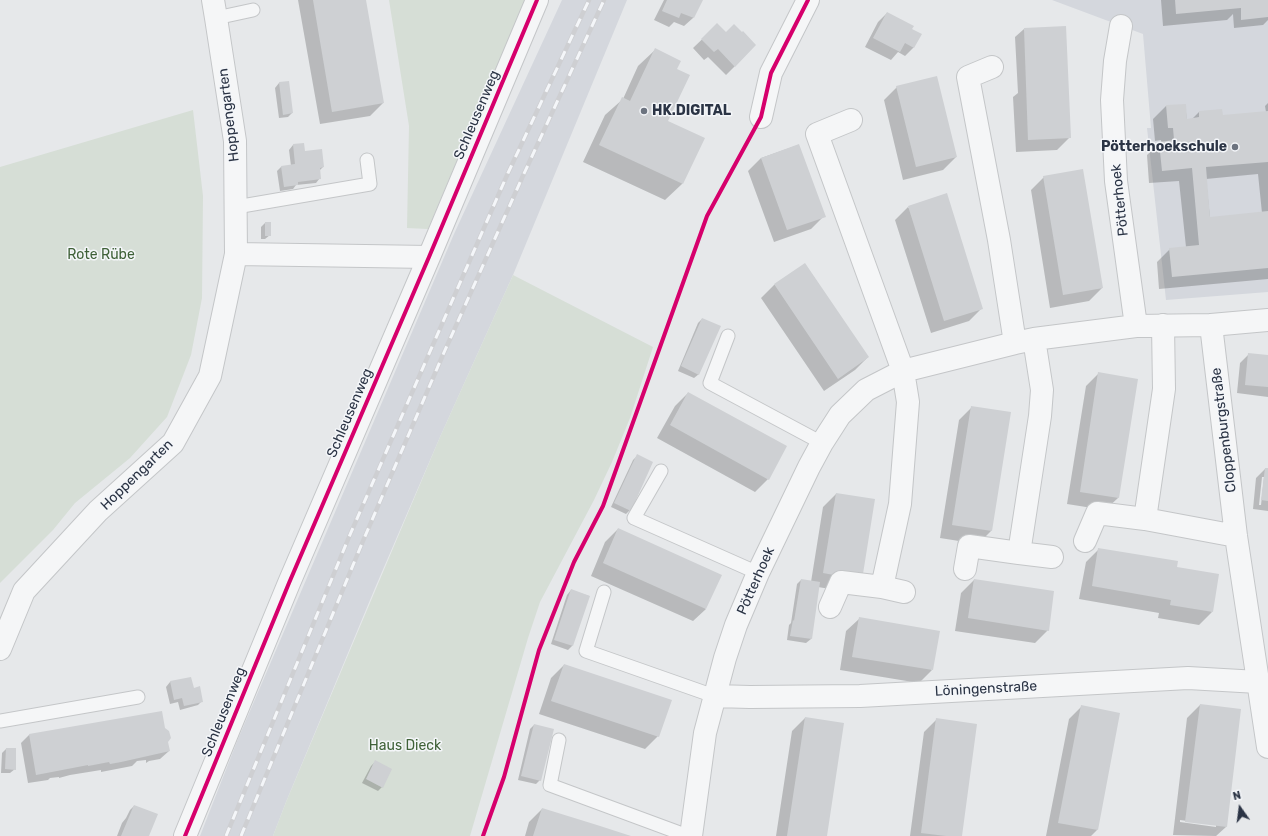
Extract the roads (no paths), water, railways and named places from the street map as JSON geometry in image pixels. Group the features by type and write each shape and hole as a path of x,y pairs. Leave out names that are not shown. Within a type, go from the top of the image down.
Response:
{"street":[{"name":"Schleusenweg","path":"185,836 289,582 429,257 537,0"},
{"path":"761,118 771,74 808,0"},
{"name":"Hoppengarten","path":"0,649 24,591 98,511 173,443 210,376 236,254 235,141 214,9"},
{"name":"Pötterhoek","path":"1121,26 1115,61 1112,100 1116,181 1136,326"},
{"path":"992,67 968,77 999,240 1024,341 1042,390 1040,416 1019,553"},
{"path":"851,120 817,134 903,371 908,402 900,504 882,587"},
{"path":"236,254 429,257"},
{"name":"Pötterhoek","path":"690,836 705,733 714,696 736,625 758,573 822,443 840,415 866,390 903,371 1024,341 1136,326 1211,325 1268,320"},
{"path":"1145,519 1164,389 1163,325"},
{"name":"Cloppenburgstraße","path":"1211,325 1236,536 1268,747"},
{"path":"1085,541 1097,513 1145,519 1236,536"},
{"path":"965,568 969,546 1052,557"},
{"path":"830,607 841,582 882,587 904,592"},
{"name":"Löningenstraße","path":"714,696 860,696 1188,678 1258,682"}],"lane":[{"path":"214,9 253,10"},
{"path":"236,207 370,184 367,160"},
{"path":"728,336 710,382 822,443"},
{"path":"661,471 634,518 758,573"},
{"path":"604,592 586,651 714,696"},
{"path":"0,721 138,697"},
{"path":"559,740 550,785 690,836"}],"railway":[{"path":"226,836 349,537 508,173 589,0"},
{"path":"241,836 363,541 442,357 604,0"}],"place":[{"name":"HK.DIGITAL","path":"644,111"},
{"name":"Pötterhoekschule","path":"1235,147"}],"park label":[{"name":"Rote Rübe","path":"101,255"},
{"name":"Haus Dieck","path":"405,746"}]}
